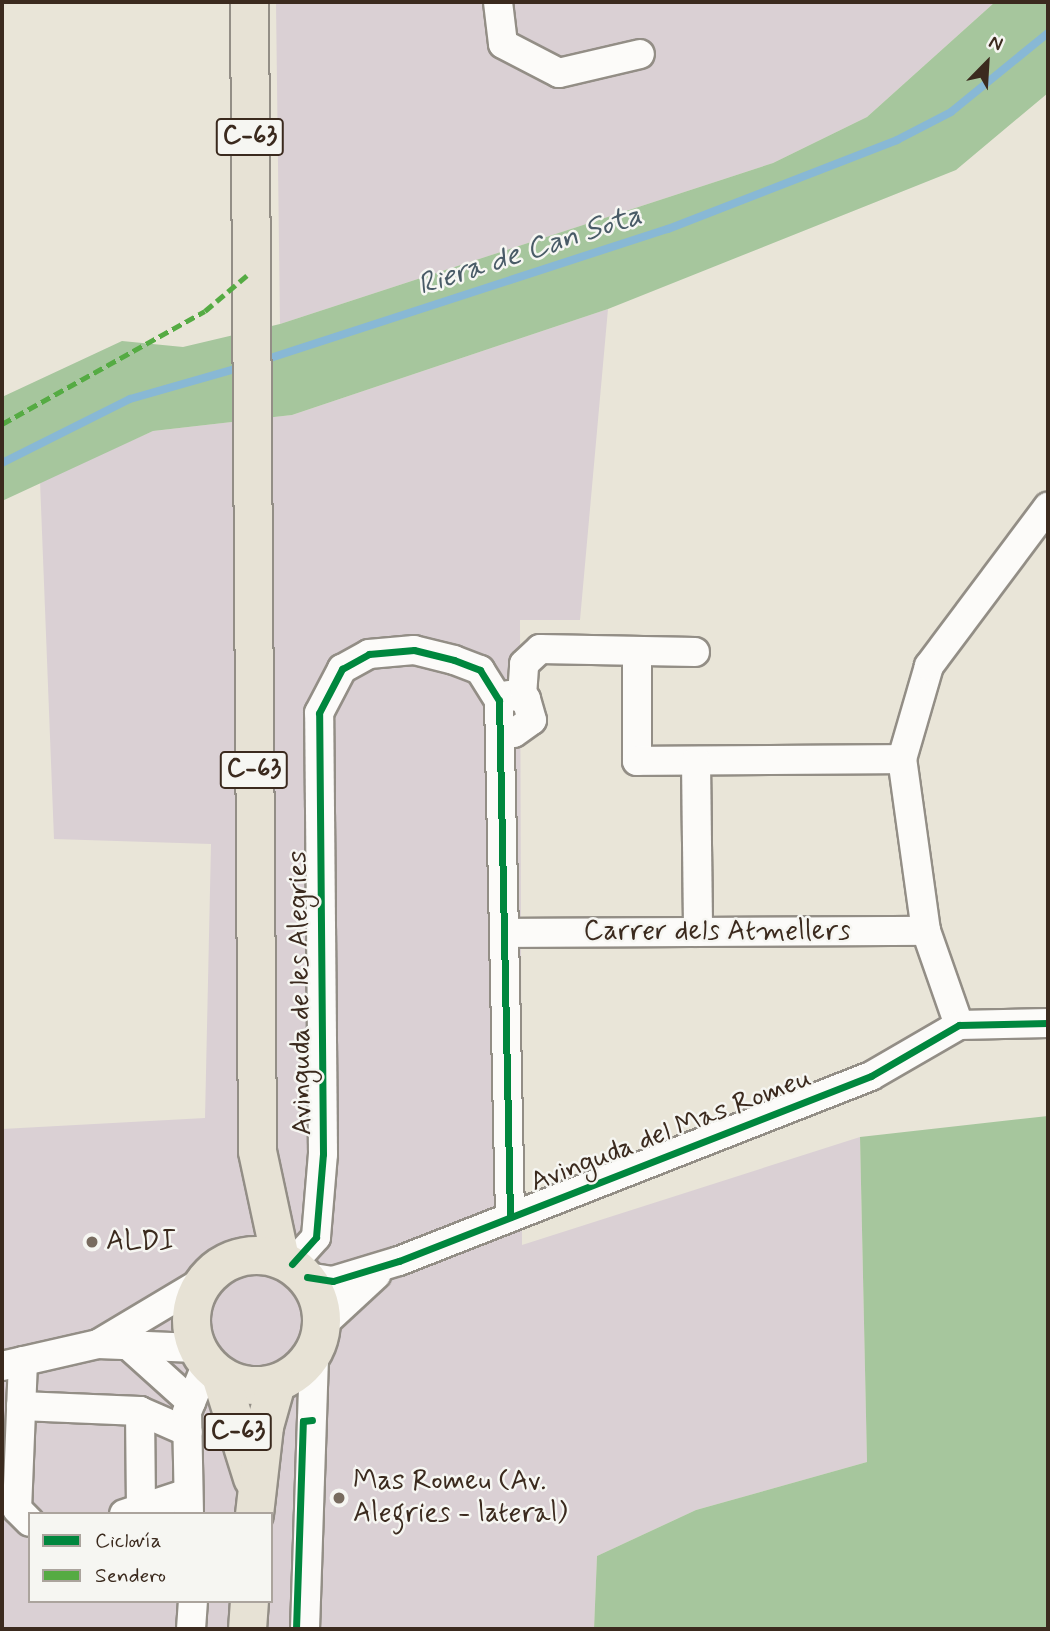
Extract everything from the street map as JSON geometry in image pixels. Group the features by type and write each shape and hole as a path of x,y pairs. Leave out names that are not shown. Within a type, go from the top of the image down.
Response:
{"main road":[{"name":"Avinguda de les Alegries","path":"249,2 257,1151"},
{"name":"C-63","path":"255,1501 276,1383 318,1339 318,1295 293,1266 257,1151"},
{"name":"C-63","path":"255,1501 208,1362 189,1318 246,1216 257,1151"},
{"path":"213,1272 256,1253 293,1266"},
{"name":"C-63","path":"208,1362 255,1386 276,1383"},
{"path":"247,1629 249,1603"}],"street":[{"path":"498,2 503,44 559,73 640,54"},
{"path":"959,1025 926,931 902,759 929,666 1048,507"},
{"name":"Avinguda de les Alegries","path":"293,1266 316,1237 323,1154 319,713 342,669 369,654 414,650 480,670 510,698"},
{"path":"510,1217 503,730 514,733 532,720 510,698 523,664 534,651 695,652"},
{"path":"637,651 637,761 902,759"},
{"path":"696,761 698,932"},
{"name":"Carrer dels Atmellers","path":"508,933 926,931"},
{"name":"Avinguda del Mas Romeu","path":"293,1266 333,1281 399,1261 871,1076 959,1025 1048,1023"},
{"name":"Avinguda del Mas Romeu","path":"318,1339 359,1285 399,1261"},
{"path":"98,1344 213,1272"},
{"path":"305,1629 318,1339"},
{"path":"28,1520 17,1509 21,1406 12,1364 98,1344 128,1345 208,1362 191,1402 187,1432 188,1503 132,1510 140,1410"},
{"path":"128,1345 191,1402"},
{"path":"21,1406 105,1406 140,1410 187,1432"},
{"path":"191,1629 193,1603"}],"shaded area":[{"path":"276,2 995,2 867,117 773,163 280,324"},
{"path":"608,309 580,620 520,620 522,1245 860,1137 867,1462 696,1510 597,1556 594,1629 2,1629 2,1129 205,1118 211,844 54,839 40,481 153,431 292,415"}],"green space":[{"path":"995,2 1048,2 1048,93 956,170 608,309 292,415 153,431 2,501 2,397 122,341 183,347 280,324 773,163 867,117"},
{"path":"1048,1116 1048,1629 594,1629 597,1556 696,1510 867,1462 860,1137"}],"waterway":[{"name":"Riera de Can Sota","path":"261,361 668,229 897,140 951,112 1048,33"},
{"name":"Riera de Can Sota","path":"2,463 130,399 242,367"}],"marked path":[{"path":"2,424 205,311 251,272"}],"cycle path":[{"path":"292,1264 316,1237 323,1154 319,713 342,669 369,654 414,650 454,660 480,670 499,700 510,1217"},
{"path":"307,1277 333,1281 399,1261 871,1076 959,1025 1048,1023"},
{"path":"296,1629 303,1421 312,1420"}],"place":[{"name":"ALDI","path":"92,1242"},
{"name":"Mas Romeu (Av. Alegries - lateral)","path":"339,1498"}]}
